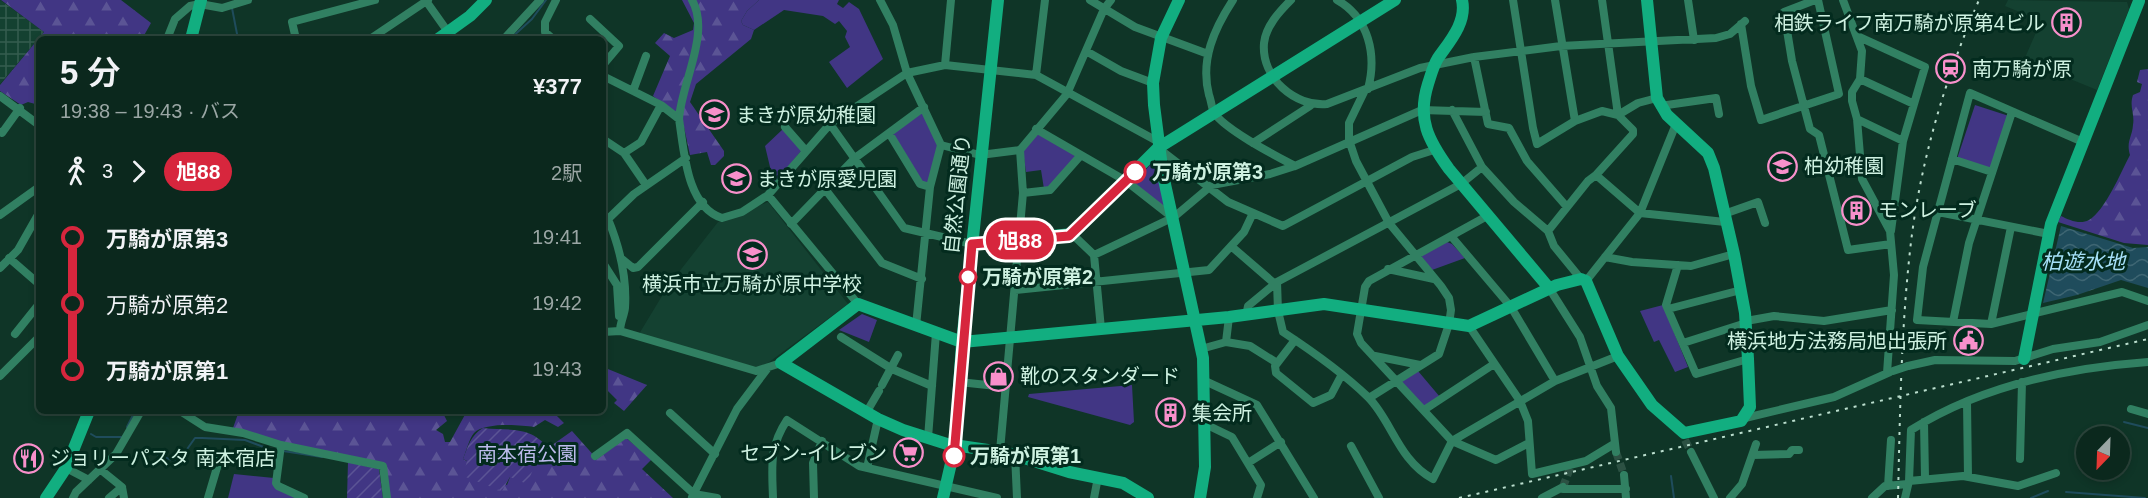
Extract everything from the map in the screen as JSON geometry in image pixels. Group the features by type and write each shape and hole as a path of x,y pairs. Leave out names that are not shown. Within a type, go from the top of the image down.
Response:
{"street":[{"path":"168,36 178,15 190,6 201,2 222,8 248,0"},
{"path":"295,36 292,22 375,0"},
{"path":"374,36 427,0 446,36"},
{"path":"448,36 486,0"},
{"path":"507,36 540,0"},
{"path":"550,36 545,32 545,22 556,0"},
{"path":"692,0 698,12 698,24 693,61 683,93 679,119 689,183 703,202 722,218 742,212 768,195 830,124 907,73 945,65 1036,75 1157,145 1227,202 1283,226 1366,180 1412,157 1434,150"},
{"path":"880,0 893,25 907,73 941,145 930,186 916,326"},
{"path":"945,65 951,0"},
{"name":"自然公園通り","path":"944,493 955,446 962,342 980,155 998,0"},
{"path":"1036,75 1045,0"},
{"path":"1090,0 1135,27 1208,54"},
{"path":"1000,451 1023,193 1020,150 1067,94 1104,9 1111,0"},
{"path":"1179,0 1161,38 1153,83 1157,145 1201,349 1205,381 1205,467 1200,498"},
{"path":"1233,0 1212,36 1208,54 1206,83 1214,113 1253,143 1295,166"},
{"path":"1291,0 1271,23 1264,42 1264,58 1272,77 1286,92 1310,106"},
{"path":"1337,0 1345,4 1360,22 1373,55 1367,89 1349,123 1349,140 1366,180 1389,223 1449,298 1449,324 1439,354 1369,398"},
{"path":"830,124 904,228 972,244 1072,234 1126,181 1157,145 1214,113 1395,0"},
{"path":"1462,0 1463,14 1453,37 1435,64 1422,110 1434,150 1549,288 1580,337 1589,367 1611,408 1615,448 1571,467 1532,474 1528,421 1520,401 1469,326"},
{"path":"1513,0 1533,128 1538,144 1575,121 1602,111 1618,115 1634,130 1633,134 1588,181 1548,231"},
{"path":"1555,0 1575,121"},
{"path":"1602,0 1610,43 1618,115"},
{"path":"1647,0 1658,102 1676,124 1708,153 1714,168 1734,254 1746,322 1750,407 1745,418"},
{"path":"1688,0 1694,40"},
{"path":"1253,143 1310,106 1327,104 1435,64 1562,46 1716,38 1730,34 1743,22 1751,86 1761,120 1804,107 1839,94 1817,0 1782,11 1792,61 1804,107 1809,129 1819,135 1848,250 1891,244"},
{"path":"1843,0 1862,51 1860,80 1852,92 1857,119 1862,180 1890,231"},
{"path":"2024,359 2049,234 2083,142 2141,1"},
{"path":"192,36 201,2"},
{"path":"590,19 619,46 606,62"},
{"path":"1857,36 1925,67 1903,141 1890,231 1894,275 1890,372"},
{"path":"1086,51 1121,71 1153,83"},
{"path":"633,91 646,56"},
{"path":"1474,57 1488,124 1509,128 1527,161 1568,207"},
{"path":"606,78 661,105 679,119"},
{"path":"1860,80 1914,104"},
{"path":"2083,142 1970,93 1923,267 1917,320 1990,324 2122,292 2148,301"},
{"path":"0,96 36,121"},
{"path":"1618,115 1638,103 1716,98 1719,114"},
{"path":"624,153 641,142 661,105"},
{"path":"791,224 855,158 924,107"},
{"path":"0,132 2,133 20,108"},
{"path":"1094,255 1173,217 1207,188 1295,166 1349,140 1422,110 1485,112"},
{"path":"1452,110 1482,167 1514,202 1548,231 1554,246 1584,280 1618,356 1652,405 1684,437 1736,423 1745,418 1834,397 1908,366 1935,360 2015,361 2053,349 2100,342 2148,325"},
{"path":"1953,322 1970,243 2012,112"},
{"path":"1857,119 1903,141"},
{"path":"768,195 858,303 962,342 1246,316 1324,304 1469,326 1549,288 1584,280 1640,213 1676,124"},
{"path":"785,127 806,152"},
{"path":"1036,129 1126,181 1173,217"},
{"path":"889,133 920,183 930,186"},
{"path":"606,141 624,153 646,185"},
{"path":"941,145 980,155 1020,150"},
{"path":"1023,193 1050,190 1082,155"},
{"path":"620,327 625,311 622,260 606,217 633,194 686,158"},
{"path":"1952,159 1992,172"},
{"path":"1246,316 1248,306 1276,283 1461,184 1482,167"},
{"path":"1596,175 1640,213 1725,218 1758,202 1765,223"},
{"path":"825,189 882,263 922,279"},
{"path":"0,215 36,190"},
{"path":"622,260 633,268 638,267 703,202"},
{"path":"1938,212 2049,234"},
{"path":"1015,290 1209,270 1244,232 1253,213"},
{"path":"1490,215 1387,269 1369,281 1360,310 1357,334 1361,343 1452,441 1496,460 1529,443"},
{"path":"0,268 18,250 36,218"},
{"path":"1990,324 2011,226"},
{"path":"1072,234 1094,255 1101,329"},
{"path":"1451,236 1511,307 1555,381"},
{"path":"1231,246 1276,283 1278,310 1283,332 1315,353 1369,398 1392,435 1420,472 1433,478 1452,441 1555,381 1618,356"},
{"path":"1605,257 1691,266 1734,254"},
{"path":"9,258 36,281"},
{"path":"1678,265 1666,305 1696,374 1748,359"},
{"path":"606,268 617,285 620,327"},
{"path":"1387,269 1435,279"},
{"path":"1668,309 1741,290"},
{"path":"606,331 620,327 756,371 781,363 858,303"},
{"path":"15,333 36,308"},
{"path":"1683,343 1746,322 1774,316 1824,321 1892,310"},
{"path":"1226,342 1229,317"},
{"path":"928,438 936,333"},
{"path":"841,337 891,369 932,386"},
{"path":"0,376 36,340"},
{"path":"1295,340 1277,363 1276,373 1313,403 1331,395 1341,376"},
{"path":"1201,349 1226,342 1250,346 1277,363"},
{"path":"868,408 898,355"},
{"path":"1375,356 1420,365"},
{"path":"1905,498 1909,483 1911,430 1924,422 1994,390 2022,382 2113,365 2148,362"},
{"path":"781,363 878,419 928,438 955,446 1015,454 1069,472 1123,483 1148,498"},
{"path":"1424,410 1494,364"},
{"path":"693,496 736,409 768,369"},
{"path":"1205,381 1257,405 1314,498"},
{"path":"959,382 1006,387"},
{"path":"2020,459 2022,382"},
{"path":"1967,402 1968,477"},
{"path":"2131,409 2148,414"},
{"path":"670,413 715,454"},
{"path":"46,498 66,468 88,414"},
{"path":"73,498 122,446 139,414"},
{"path":"185,414 206,427 235,430 281,445 383,466 387,498"},
{"path":"867,468 878,419"},
{"path":"773,498 771,458 776,436 787,420 859,466 944,493 997,498"},
{"path":"1924,422 1925,478"},
{"path":"1205,424 1232,437 1261,485 1257,498"},
{"path":"595,456 627,433 693,496 717,498"},
{"path":"1888,486 1891,440"},
{"path":"814,498 813,463 822,441"},
{"path":"1248,463 1281,442"},
{"path":"1730,498 1742,484 1756,444"},
{"path":"281,445 278,486 304,498"},
{"path":"1351,446 1379,498"},
{"path":"1753,455 1789,454 1792,450 1799,450"},
{"path":"1691,452 1714,498"},
{"path":"208,498 221,454 278,466"},
{"path":"1015,454 1017,498"},
{"path":"66,468 89,480"},
{"path":"101,470 122,487 124,498"},
{"path":"1872,498 1888,486 1925,478 1968,477 2018,486 2056,473"},
{"path":"1542,498 1546,494 1563,488 1626,493 1624,475"},
{"path":"1094,498 1098,477"},
{"path":"109,498 122,487"}],"shaded area":[{"path":"0,0 44,32 41,36 36,36 36,41 0,84"},
{"path":"2008,0 2127,2 2129,9 2097,90 2024,60 2041,21 2005,6"},
{"name":"横浜市立万騎が原中学校","path":"768,202 848,304 761,368 717,358 639,334 668,286 718,222"}],"green space":[{"path":"1,0 121,0 151,23 144,36 41,36 44,32"},
{"path":"682,0 759,0 747,11 741,21 743,25 754,30 751,39 696,84 690,102 724,151 724,156 715,165 711,165 707,152 690,155 682,118 653,96 670,56 655,43 664,33 674,38 693,30 694,23"},
{"path":"759,0 839,0 837,4 843,8 849,2 859,9 883,59 847,88 829,62 850,47 845,37 847,31 839,21 835,24 823,16 784,10 754,30 743,25 741,21 747,11"},
{"path":"36,42 36,104 28,102 21,105 0,91 0,85"},
{"path":"2148,69 2148,245 2124,243 2058,222 2061,216 2078,222 2089,220 2107,200 2130,155 2132,99 2133,95 2140,92 2142,84 2137,82 2140,70"},
{"path":"1975,105 2009,116 1991,170 1957,159"},
{"path":"923,110 938,145 928,184 922,181 892,133"},
{"path":"783,129 802,150 771,187 770,167 765,146"},
{"path":"1037,133 1077,156 1049,188 1044,189 1041,170 1026,172 1023,151"},
{"path":"1152,163 1156,164 1166,210 1133,183"},
{"path":"1447,242 1452,244 1465,258 1432,270 1421,256"},
{"path":"1663,305 1688,367 1675,372 1659,340 1654,342 1640,311"},
{"path":"862,314 877,320 869,342 839,330"},
{"path":"606,368 647,385 624,411 614,403 617,400 606,389"},
{"path":"1418,371 1440,397 1424,407 1400,381"},
{"path":"1132,385 1134,422 1130,425 1028,397 1029,394"},
{"name":"南本宿公園","path":"238,414 444,414 447,421 436,430 443,434 445,442 450,442 465,414 555,414 564,423 558,427 545,420 534,427 503,425 479,430 472,436 463,459 507,485 510,477 543,461 548,448 572,431 597,459 626,438 652,459 642,469 673,498 388,498 383,463 285,443 233,428"},
{"path":"483,428 526,432 548,448 543,461 534,467 527,484 510,477 502,491 463,476 467,461 463,459 473,437"},
{"path":"348,462 379,469 383,498 347,498"},
{"path":"234,474 274,478 297,498 228,498"}],"water":[{"name":"柏遊水地","path":"2061,226 2133,248 2148,247 2148,288 2121,280 2077,295 2043,303"}],"waterway":[{"path":"513,36 532,19 546,0"},
{"path":"232,8 237,36"},
{"path":"127,427 134,414"},
{"path":"2124,422 2148,428"},
{"path":"91,434 96,437 121,437"},
{"path":"158,455 175,461 180,459 195,438 245,440 277,452"},
{"path":"283,451 322,457"},
{"path":"1671,476 1674,498"},
{"path":"2031,498 2048,491"},
{"path":"2066,492 2145,498"}],"tunnel":[{"path":"1685,440 1691,452"},
{"path":"1616,452 1624,475"},
{"path":"1563,487 1570,468"}],"railway":[{"path":"1898,498 1903,338 1915,211 1936,118 1979,0"},
{"path":"1459,498 2148,339"}],"bus line":[{"name":"旭88","path":"954,456 972,244 1069,236 1135,172"}],"place":[{"name":"相鉄ライフ南万騎が原第4ビル","path":"2066,23"},
{"name":"南万騎が原","path":"1951,69"},
{"name":"まきが原幼稚園","path":"715,115"},
{"name":"柏幼稚園","path":"1783,166"},
{"name":"万騎が原第3","path":"1135,172"},
{"name":"まきが原愛児園","path":"736,179"},
{"name":"モンレーブ","path":"1857,210"},
{"name":"横浜市立万騎が原中学校","path":"752,254"},
{"name":"万騎が原第2","path":"968,277"},
{"name":"横浜地方法務局旭出張所","path":"1968,341"},
{"name":"靴のスタンダード","path":"999,376"},
{"name":"集会所","path":"1171,413"},
{"name":"セブン-イレブン","path":"908,453"},
{"name":"万騎が原第1","path":"954,456"},
{"name":"ジョリーパスタ 南本宿店","path":"29,458"}]}
